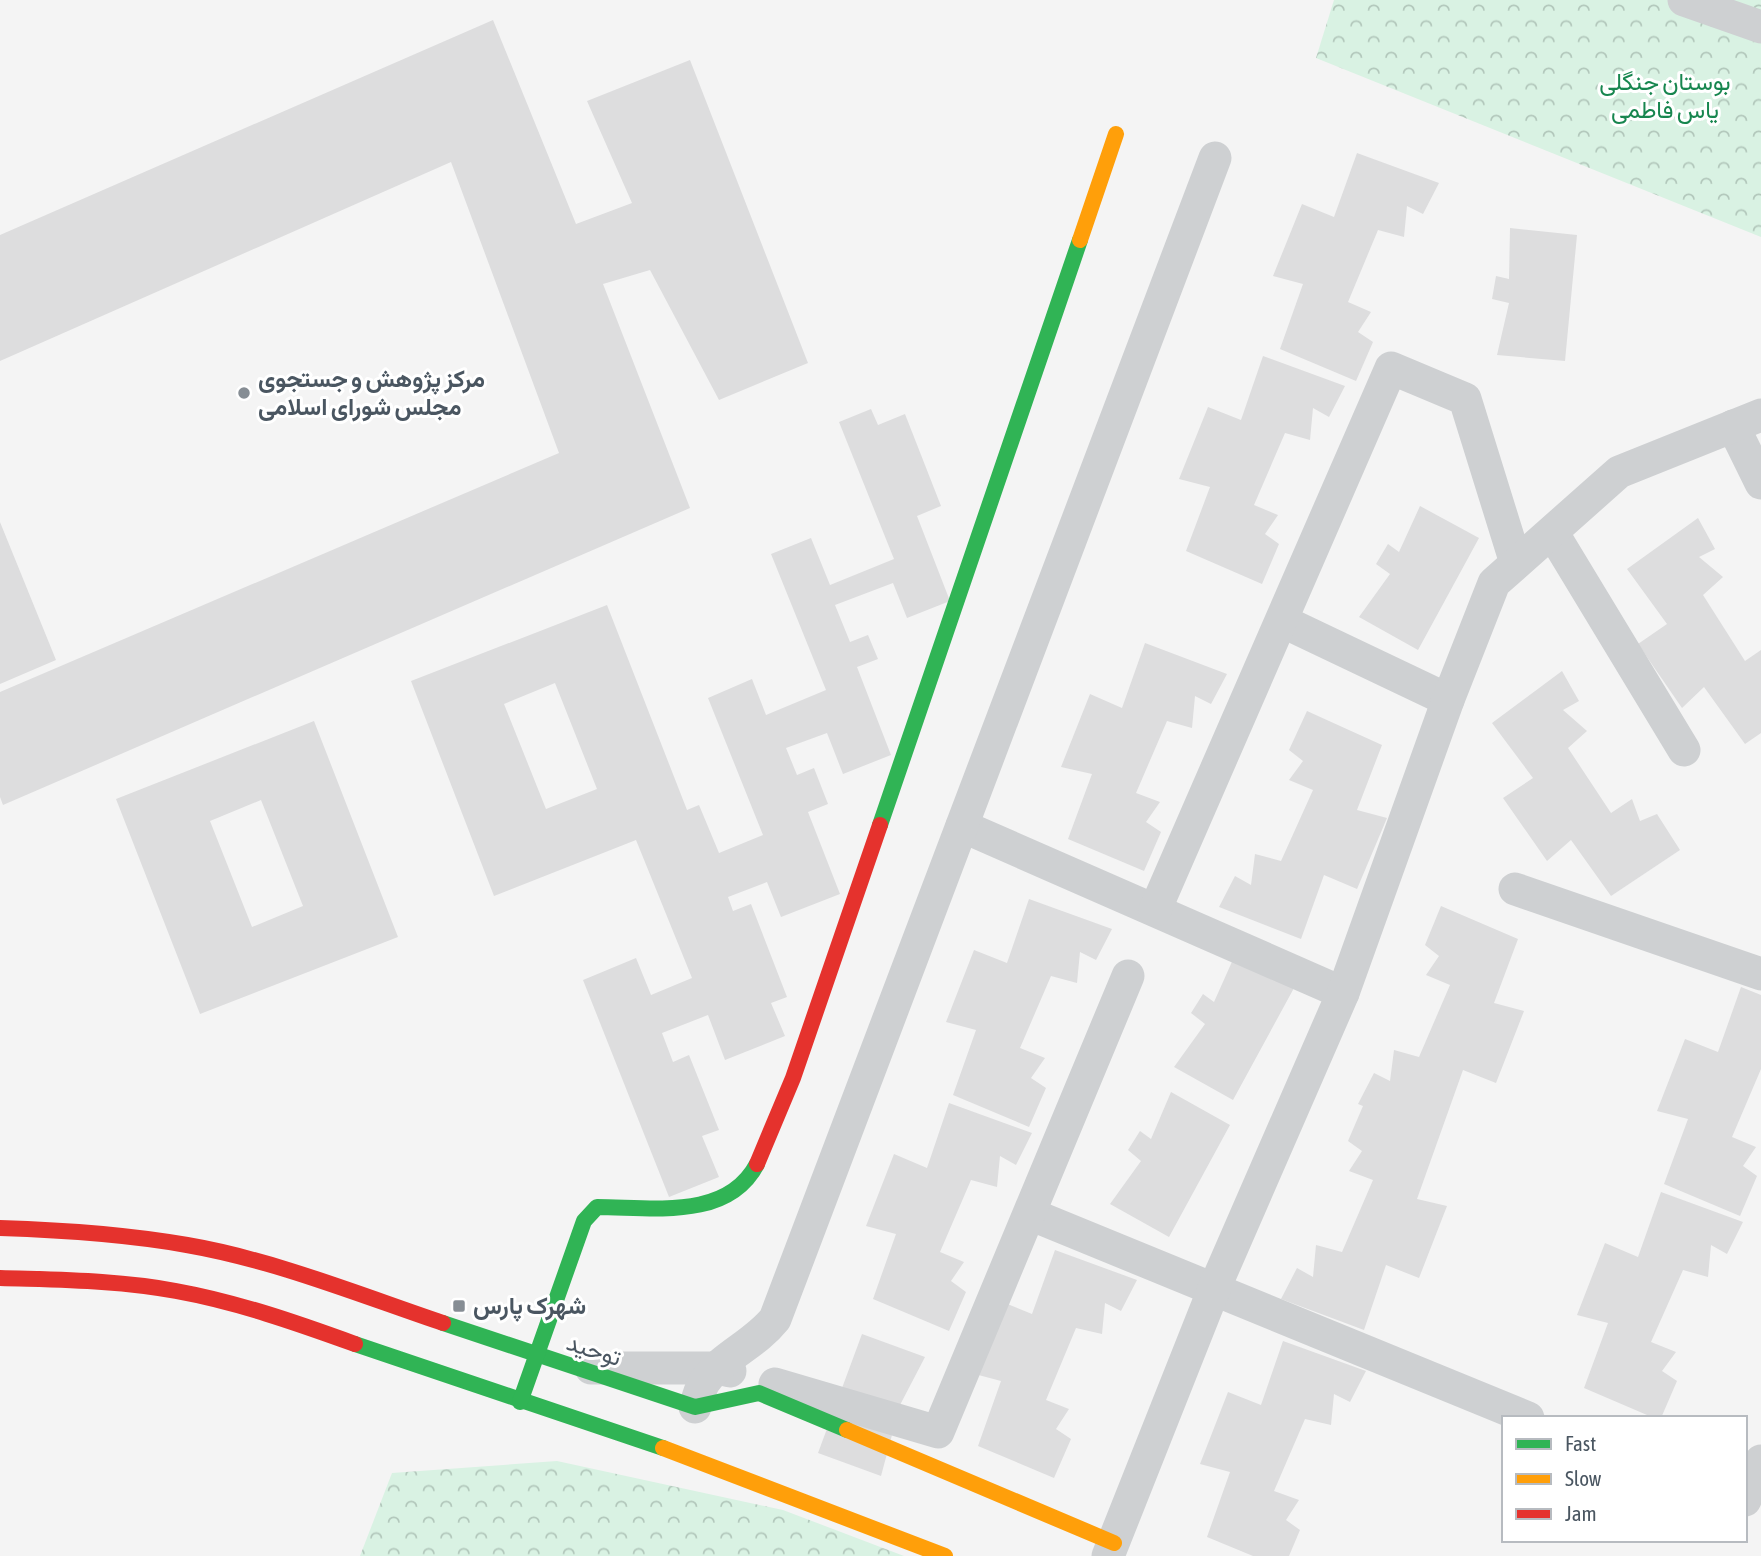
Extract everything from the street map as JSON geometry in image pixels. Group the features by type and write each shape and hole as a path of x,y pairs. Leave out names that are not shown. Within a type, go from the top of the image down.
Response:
{"main road":[{"path":"520,1402 584,1221 597,1207 678,1206 718,1201 744,1185 764,1146 798,1065 1116,134"},
{"name":"توحید","path":"0,1228 75,1231 188,1245 295,1273 695,1408"},
{"path":"0,1278 75,1280 176,1291 294,1322 520,1402 701,1460 945,1556"},
{"path":"695,1408 759,1393 1111,1549"}],"street":[{"path":"1684,0 1761,27"},
{"path":"695,1408 703,1383 718,1367 763,1334 775,1319 1214,159"},
{"path":"1155,910 1391,368 1465,399 1516,564"},
{"path":"1111,1549 1214,1289 1343,993 1448,700 1494,583 1619,472 1747,420 1761,483"},
{"path":"1552,532 1684,750"},
{"path":"1282,621 1448,700"},
{"path":"962,826 1343,993"},
{"path":"1515,889 1761,974"},
{"path":"575,1368 718,1367 938,1432 1128,976"},
{"path":"1030,1214 1523,1416"},
{"path":"1747,1495 1761,1461"}],"green space":[{"name":"بوستان جنگلی یاس فاطمی","path":"1334,0 1761,0 1761,237 1316,58"},
{"path":"557,1461 783,1510 904,1556 360,1556 392,1473"}],"building":[{"path":"493,20 576,224 632,203 587,101 690,60 808,363 719,400 650,270 603,284 690,508 3,805 0,797 0,692 559,453 451,162 0,361 0,235"},
{"path":"1357,153 1439,183 1423,214 1407,206 1404,237 1378,230 1348,302 1371,312 1358,332 1373,342 1356,381 1280,349 1303,284 1273,276 1302,204 1334,217"},
{"path":"1510,228 1577,235 1565,361 1497,355 1509,303 1492,299 1496,276 1509,279"},
{"path":"1263,356 1345,386 1329,417 1313,408 1310,440 1285,433 1254,505 1278,515 1265,534 1279,544 1262,584 1186,551 1210,487 1179,479 1208,407 1241,420"},
{"path":"871,409 878,425 905,414 941,506 917,516 950,601 907,618 893,583 835,605 850,642 868,635 878,659 857,667 891,755 843,774 827,733 786,748 797,775 814,768 828,804 808,812 840,894 781,917 767,882 728,897 733,911 751,904 787,997 771,1003 785,1036 725,1060 708,1015 662,1033 673,1062 689,1055 719,1130 702,1136 719,1177 669,1197 583,980 636,958 651,995 692,978 636,840 494,896 411,681 607,605 687,810 699,805 719,853 763,835 708,698 752,679 766,715 826,690 771,554 811,538 830,585 894,559 839,422","holes":["555,683 597,789 546,809 504,704"]},
{"path":"1420,506 1479,538 1418,650 1359,617 1390,574 1376,564 1388,544 1399,552"},
{"path":"1698,518 1715,549 1699,557 1723,577 1703,595 1745,661 1761,650 1761,733 1745,744 1704,687 1682,708 1638,644 1667,624 1627,569"},
{"path":"0,522 56,660 0,684"},
{"path":"1145,643 1227,674 1211,704 1195,696 1192,728 1167,721 1136,793 1160,802 1146,822 1161,832 1144,871 1068,839 1092,774 1061,767 1090,694 1122,708"},
{"path":"1562,671 1579,701 1563,710 1587,731 1568,748 1611,813 1632,799 1640,821 1657,814 1680,850 1611,896 1571,840 1547,861 1503,798 1533,778 1492,723"},
{"path":"1307,711 1382,745 1357,810 1387,818 1357,889 1324,875 1301,939 1219,907 1235,876 1251,885 1255,854 1281,861 1313,790 1289,780 1303,761 1289,750"},
{"path":"314,721 398,937 200,1014 116,799","holes":["261,800 303,906 252,927 210,821"]},
{"path":"1029,899 1112,929 1096,960 1080,952 1077,983 1051,976 1020,1048 1045,1058 1031,1078 1046,1088 1029,1127 953,1095 976,1030 946,1022 974,950 1007,963"},
{"path":"1441,906 1518,939 1494,1003 1524,1011 1496,1083 1463,1070 1417,1199 1447,1206 1419,1278 1386,1265 1364,1330 1281,1299 1297,1268 1313,1277 1316,1245 1342,1252 1373,1180 1349,1171 1362,1151 1348,1141 1363,1106 1358,1104 1374,1073 1390,1081 1394,1050 1419,1057 1450,985 1426,975 1439,956 1425,945"},
{"path":"1235,955 1294,988 1233,1100 1174,1067 1205,1024 1191,1013 1203,994 1214,1002"},
{"path":"1741,987 1761,995 1761,1069 1732,1137 1756,1147 1743,1166 1757,1176 1740,1216 1664,1184 1688,1119 1657,1111 1685,1039 1718,1052"},
{"path":"1171,1092 1230,1125 1169,1237 1110,1204 1141,1161 1128,1150 1140,1131 1151,1139"},
{"path":"949,1103 1032,1133 1016,1165 1000,1156 997,1187 971,1180 940,1252 964,1262 951,1281 966,1292 949,1331 873,1299 896,1234 866,1226 894,1154 927,1168"},
{"path":"1661,1192 1743,1222 1727,1254 1711,1245 1708,1277 1683,1270 1651,1342 1676,1352 1662,1371 1677,1381 1662,1416 1649,1416 1584,1388 1608,1323 1577,1315 1605,1243 1638,1257"},
{"path":"1055,1250 1137,1280 1121,1311 1105,1303 1102,1334 1076,1328 1046,1400 1069,1409 1056,1429 1071,1439 1054,1478 978,1446 1001,1381 971,1373 1000,1301 1032,1314"},
{"path":"862,1334 925,1357 900,1405 881,1476 818,1453"},
{"path":"1283,1341 1366,1371 1350,1402 1334,1394 1331,1425 1305,1419 1274,1491 1299,1500 1286,1520 1300,1530 1289,1556 1253,1556 1207,1537 1230,1472 1200,1464 1228,1392 1261,1405"}],"traffic: fast":[{"path":"880,825 1080,240"},
{"path":"520,1402 584,1221 597,1207 663,1208 707,1203 727,1195 744,1182 757,1164"},
{"path":"443,1323 695,1407 759,1393 847,1430"},
{"path":"355,1344 663,1448"}],"traffic: slow":[{"path":"1080,240 1116,134"},
{"path":"847,1430 1114,1543"},
{"path":"663,1448 945,1556"}],"traffic: jam":[{"path":"757,1164 793,1078 880,825"},
{"path":"0,1228 117,1235 220,1252 316,1279 443,1323"},
{"path":"0,1278 110,1283 176,1291 244,1307 355,1344"}],"place":[{"name":"مرکز پژوهش و جستجوی مجلس شورای اسلامی","path":"244,393"},
{"name":"شهرک پارس","path":"459,1306"}]}
